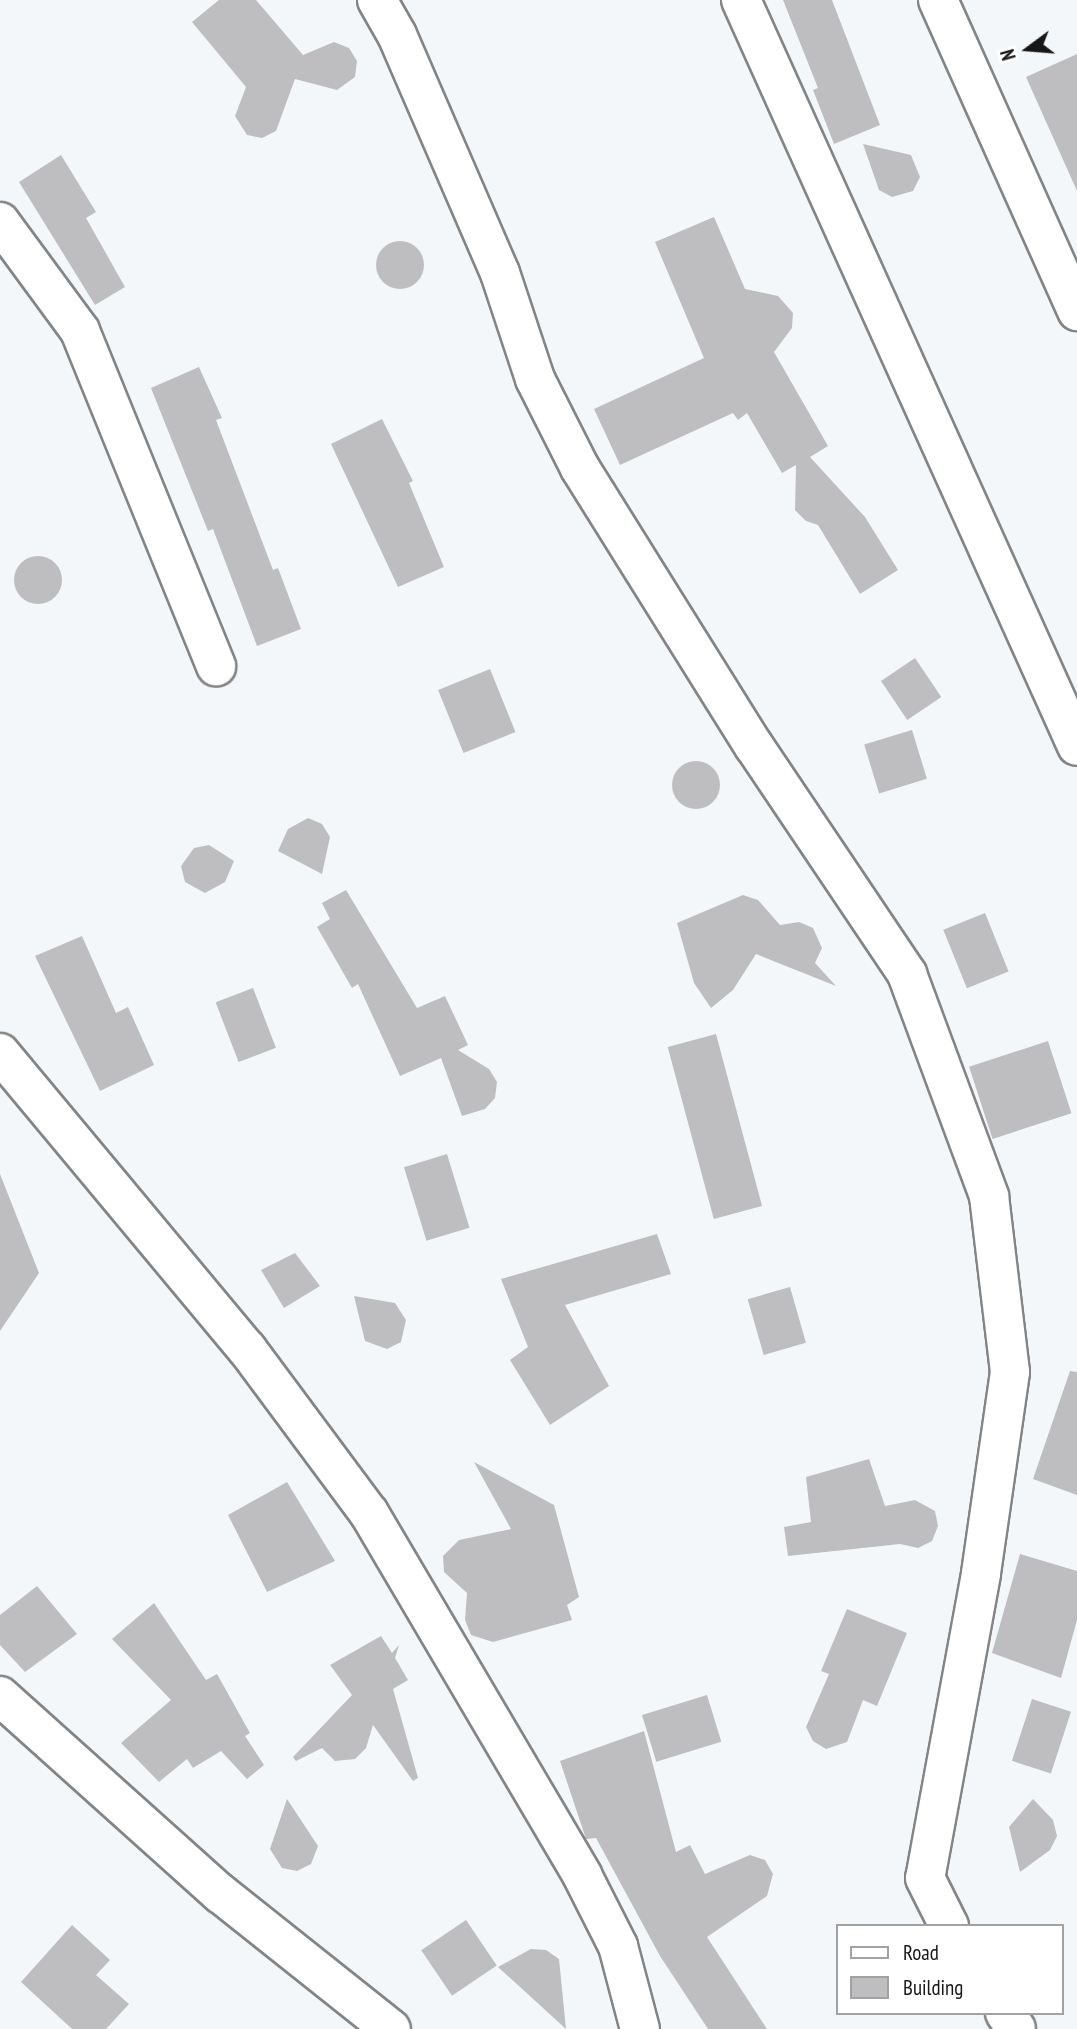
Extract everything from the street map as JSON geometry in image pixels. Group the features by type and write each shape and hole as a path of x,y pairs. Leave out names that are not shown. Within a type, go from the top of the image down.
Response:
{"street":[{"path":"377,0 397,35 500,272 535,379 575,457 747,734 907,974 989,1196 1010,1372 981,1574 925,1878 948,1924"},
{"path":"741,0 1077,746"},
{"path":"938,0 1077,310"},
{"path":"0,222 80,331 216,666"},
{"path":"0,1053 247,1349 369,1513 582,1875 618,1947 640,2029"},
{"path":"0,1696 221,1894 391,2029"}],"building":[{"path":"219,0 256,0 303,55 334,42 349,48 357,61 355,77 337,90 295,79 276,131 262,138 247,135 235,116 246,87 192,22"},
{"path":"783,0 832,0 880,125 834,144 813,90 818,88"},
{"path":"1077,54 1077,191 1026,77"},
{"path":"863,144 911,155 920,177 913,191 892,197 879,190"},
{"path":"61,155 96,212 86,218 125,287 95,305 19,182"},
{"path":"714,217 745,289 778,296 793,313 792,328 774,352 828,446 810,457 865,517 898,570 860,594 818,525 806,521 795,510 796,465 782,473 747,413 738,420 733,413 620,465 594,409 704,358 655,242"},
{"path":"400,241 417,248 424,265 417,282 400,289 383,282 376,265 383,248"},
{"path":"199,367 222,418 216,420 273,570 278,568 301,629 257,646 213,529 208,531 151,388"},
{"path":"382,419 413,481 409,483 444,567 398,587 331,444"},
{"path":"38,556 55,563 62,580 55,597 38,604 21,597 14,580 21,563"},
{"path":"915,658 941,697 907,720 881,681"},
{"path":"490,669 515,732 464,753 438,690"},
{"path":"912,730 927,779 879,793 864,745"},
{"path":"696,761 713,768 720,785 713,802 696,809 679,802 672,785 679,768"},
{"path":"308,818 322,824 330,837 322,874 278,851 288,829"},
{"path":"209,845 234,861 225,882 205,893 185,882 181,866 194,848"},
{"path":"346,890 417,1008 445,996 468,1045 458,1050 489,1069 497,1082 495,1098 485,1109 462,1116 441,1058 400,1076 358,984 352,988 317,927 330,919 322,903"},
{"path":"743,895 758,900 780,925 799,922 813,928 822,948 815,963 836,986 756,954 733,990 711,1008 694,983 677,923"},
{"path":"985,913 1009,971 967,988 943,930"},
{"path":"82,936 116,1013 128,1007 154,1065 100,1091 35,956"},
{"path":"253,988 276,1048 239,1062 216,1002"},
{"path":"716,1034 762,1206 714,1219 668,1047"},
{"path":"1048,1041 1071,1113 993,1139 969,1067"},
{"path":"447,1154 470,1228 426,1241 404,1167"},
{"path":"0,1174 39,1273 0,1331"},
{"path":"657,1234 671,1274 565,1305 609,1386 550,1425 510,1360 528,1347 501,1279"},
{"path":"295,1253 320,1286 284,1308 261,1270"},
{"path":"790,1287 806,1343 764,1355 748,1299"},
{"path":"354,1296 395,1303 406,1320 401,1342 387,1349 365,1341"},
{"path":"1070,1371 1077,1372 1077,1495 1033,1479"},
{"path":"869,1459 885,1506 915,1500 935,1511 938,1526 932,1541 918,1548 900,1544 788,1556 784,1527 811,1522 806,1477"},
{"path":"474,1462 554,1505 579,1597 567,1605 572,1620 493,1642 471,1635 465,1620 467,1593 444,1572 443,1556 459,1540 511,1529"},
{"path":"287,1482 335,1561 267,1592 228,1515"},
{"path":"1020,1554 1077,1571 1077,1620 1061,1678 992,1653"},
{"path":"37,1586 77,1634 25,1672 0,1645 0,1615"},
{"path":"154,1603 206,1680 217,1674 250,1733 245,1736 264,1765 247,1779 221,1751 193,1768 187,1759 159,1782 121,1743 171,1700 112,1639"},
{"path":"847,1609 907,1633 877,1706 863,1700 847,1742 826,1749 813,1741 806,1727 829,1674 821,1671"},
{"path":"381,1636 392,1653 399,1645 395,1658 408,1680 393,1689 418,1778 413,1781 373,1725 366,1748 355,1759 335,1761 322,1748 296,1761 293,1757 352,1695 330,1665"},
{"path":"707,1695 721,1742 656,1762 642,1715"},
{"path":"1032,1699 1071,1712 1051,1773 1012,1761"},
{"path":"644,1731 676,1852 690,1845 705,1874 750,1855 765,1860 773,1874 767,1896 707,1937 767,2029 708,2029 660,1956 596,1838 586,1839 560,1761"},
{"path":"287,1799 318,1846 311,1864 297,1871 282,1868 270,1849"},
{"path":"1033,1799 1053,1820 1057,1836 1050,1850 1020,1872 1009,1827"},
{"path":"466,1920 497,1966 452,1996 421,1950"},
{"path":"72,1925 110,1960 96,1975 129,2004 106,2029 72,2029 21,1982"},
{"path":"531,1949 546,1950 559,1959 566,2029 498,1967"}]}
